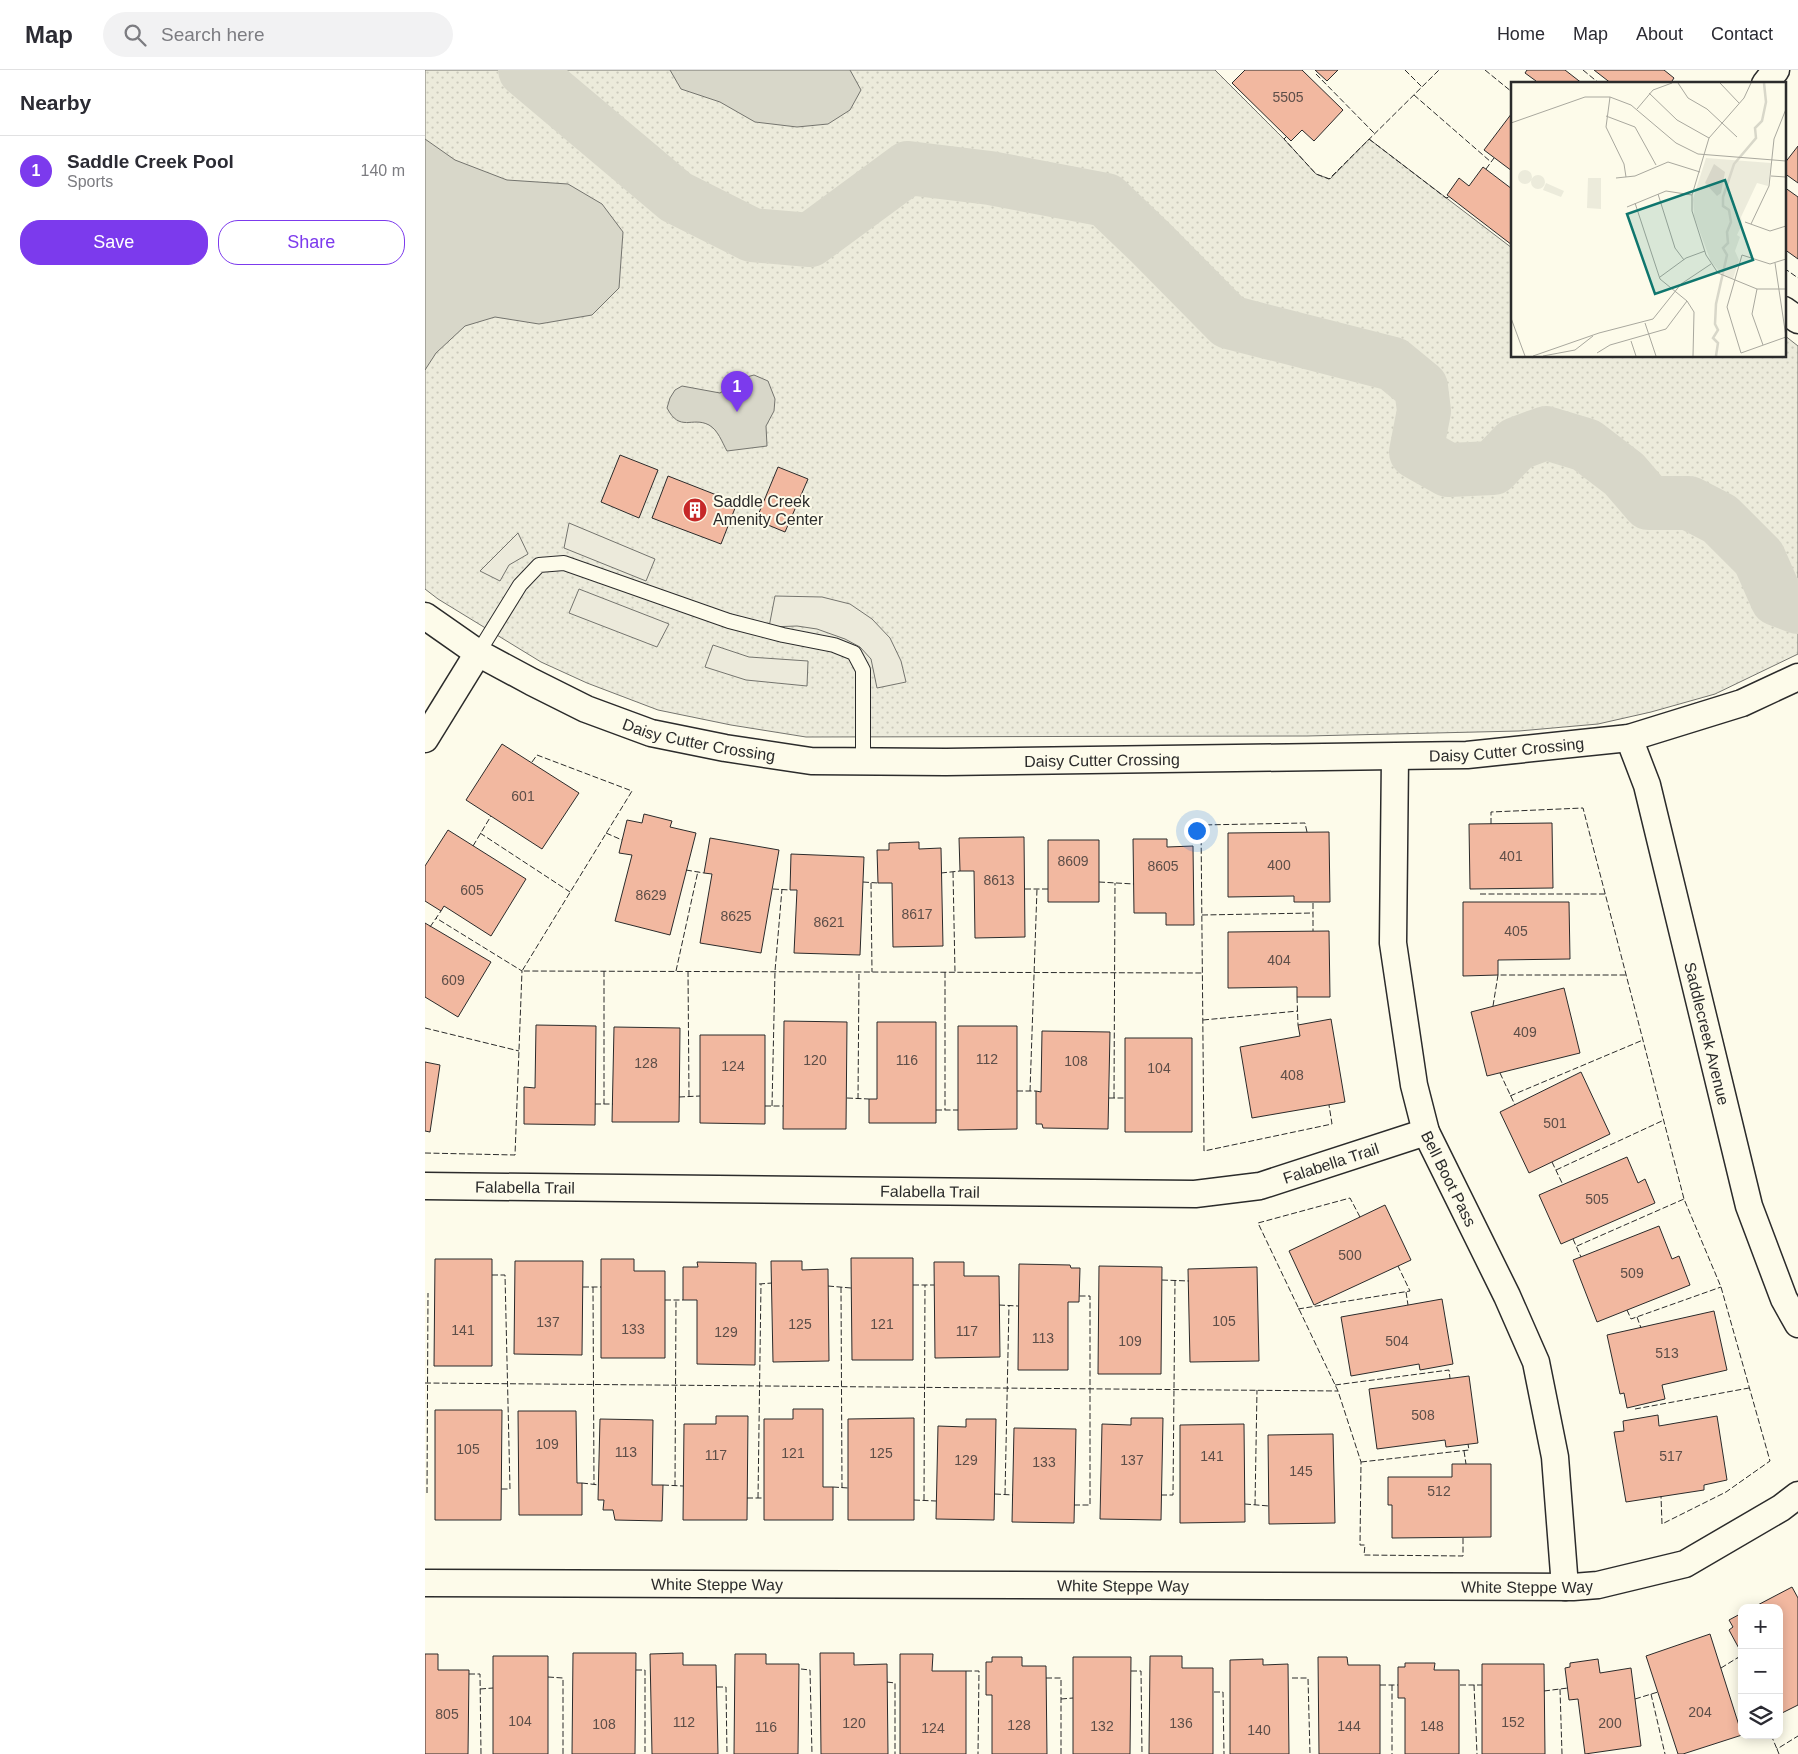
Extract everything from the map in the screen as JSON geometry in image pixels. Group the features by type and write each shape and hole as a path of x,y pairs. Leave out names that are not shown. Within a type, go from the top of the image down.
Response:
{"street":[{"path":"1767,82 1776,70"},
{"path":"1785,311 1798,320"},
{"name":"Daisy Cutter Crossing","path":"425,616 478,653 586,709 651,733 725,748 811,762 1467,755 1629,738 1742,704 1798,677"},
{"path":"425,739 478,653"},
{"name":"Saddlecreek Avenue","path":"1629,738 1647,785 1749,1206 1784,1299 1798,1324"},
{"name":"Bell Boot Pass","path":"1395,757 1393,943 1414,1085 1426,1132 1507,1296 1536,1362 1555,1457 1565,1587"},
{"name":"Falabella Trail","path":"425,1186 1195,1194 1261,1186 1426,1132"},
{"name":"White Steppe Way","path":"425,1583 1565,1587 1598,1585 1685,1564 1781,1508 1798,1495"}],"lane":[{"path":"478,653 520,585 539,565 564,563 729,621 783,635 834,645 854,653 863,670 863,762"}],"shaded area":[{"path":"425,70 1215,70 1316,174 1330,179 1369,139 1511,247 1511,358 1785,358 1785,336 1798,346 1798,654 1715,694 1651,712 1598,724 1519,731 1307,736 806,737 731,725 658,710 587,683 541,662 438,599 425,589"},
{"path":"670,70 850,70 861,90 850,110 828,124 797,127 755,122 720,102 681,89"},
{"path":"425,139 455,160 507,180 568,184 602,204 623,232 619,288 592,315 539,324 495,317 465,326 436,353 425,370"},
{"path":"754,375 768,381 775,399 774,411 766,426 767,446 727,451 712,427 703,423 677,420 667,408 675,390 682,386 720,393 743,378"},
{"path":"569,523 655,559 646,581 564,548"},
{"path":"518,533 528,554 509,565 500,581 480,571"},
{"path":"579,589 669,624 657,647 569,613"},
{"path":"775,596 822,597 850,604 872,619 890,638 901,661 906,682 877,688 871,659 860,647 845,639 817,629 797,626 769,627"},
{"path":"713,645 749,657 808,661 807,686 746,680 705,667"}],"building":[{"path":"1245,70 1302,70 1343,110 1314,141 1302,130 1291,141 1232,83"},
{"path":"1315,70 1338,70 1327,81"},
{"path":"1527,70 1565,70 1580,82 1535,82 1525,73"},
{"path":"1594,70 1664,70 1674,78 1671,82 1609,82"},
{"path":"1511,114 1511,170 1484,150"},
{"path":"1798,146 1798,183 1785,174 1785,163"},
{"path":"1483,167 1511,188 1511,244 1447,195 1459,178 1469,186"},
{"path":"1785,188 1798,197 1798,259 1785,250"},
{"path":"620,455 658,470 639,518 601,502"},
{"path":"778,467 808,479 785,532 756,520"},
{"name":"Saddle Creek Amenity Center","path":"668,476 737,503 721,544 652,518"},
{"path":"502,744 579,793 542,849 466,800"},
{"path":"644,814 672,821 670,827 696,833 670,935 615,921 632,855 619,853 627,820 642,823"},
{"path":"1552,823 1553,888 1470,889 1469,824"},
{"path":"448,830 526,879 491,936 444,906 441,911 425,901 425,866"},
{"path":"1329,832 1330,902 1294,902 1294,896 1228,897 1228,833"},
{"path":"1024,837 1025,937 975,938 974,871 960,871 959,838"},
{"path":"710,838 779,850 761,953 700,943 712,874 704,873"},
{"path":"1133,839 1167,839 1167,847 1193,846 1194,925 1166,925 1166,913 1134,913"},
{"path":"1048,840 1099,840 1099,902 1048,902"},
{"path":"919,842 919,849 941,848 943,946 893,947 892,883 878,883 877,850 889,850 889,843"},
{"path":"791,854 864,857 860,955 794,953 797,890 790,890"},
{"path":"1463,902 1569,902 1570,959 1498,960 1498,975 1463,976"},
{"path":"425,923 491,962 458,1017 425,997"},
{"path":"1329,931 1330,997 1297,997 1297,987 1228,988 1228,932"},
{"path":"1564,988 1580,1053 1487,1076 1471,1012"},
{"path":"1331,1019 1345,1102 1252,1118 1240,1047 1300,1036 1298,1025"},
{"path":"784,1021 847,1022 846,1129 783,1129"},
{"path":"877,1022 936,1022 936,1123 869,1123 869,1099 877,1099"},
{"path":"536,1025 596,1026 595,1125 524,1124 524,1087 535,1088"},
{"path":"958,1026 1017,1026 1017,1129 958,1130"},
{"path":"614,1027 680,1028 679,1122 612,1122"},
{"path":"1042,1031 1110,1032 1108,1129 1043,1128 1042,1124 1036,1124 1036,1091 1041,1092"},
{"path":"700,1035 765,1035 765,1124 700,1123"},
{"path":"1125,1038 1192,1038 1192,1132 1125,1132"},
{"path":"425,1062 440,1065 430,1132 425,1131"},
{"path":"1581,1072 1610,1134 1529,1173 1500,1112"},
{"path":"1627,1157 1638,1183 1645,1179 1655,1203 1561,1244 1539,1195"},
{"path":"1385,1205 1411,1260 1314,1305 1289,1251"},
{"path":"1659,1226 1672,1259 1679,1256 1690,1285 1597,1322 1573,1260"},
{"path":"851,1258 913,1258 913,1360 852,1360"},
{"path":"435,1259 492,1259 492,1366 434,1366"},
{"path":"601,1259 634,1259 634,1271 665,1271 665,1358 601,1358"},
{"path":"515,1261 583,1261 582,1355 514,1354"},
{"path":"771,1261 802,1261 802,1270 828,1269 829,1361 773,1362"},
{"path":"697,1262 756,1263 755,1365 697,1364 697,1300 683,1300 683,1267 698,1267"},
{"path":"934,1262 964,1262 964,1276 999,1276 1000,1357 935,1358"},
{"path":"1019,1264 1070,1265 1071,1268 1080,1268 1079,1302 1068,1302 1068,1370 1018,1370"},
{"path":"1099,1266 1162,1267 1161,1374 1098,1374"},
{"path":"1257,1267 1259,1361 1190,1362 1188,1269"},
{"path":"1442,1299 1453,1364 1420,1370 1419,1364 1351,1376 1341,1317"},
{"path":"1714,1311 1727,1370 1662,1385 1665,1399 1627,1408 1624,1393 1620,1394 1607,1335"},
{"path":"1469,1376 1478,1443 1446,1447 1445,1440 1377,1449 1369,1389"},
{"path":"793,1409 823,1409 823,1487 833,1487 833,1520 764,1520 764,1419 793,1419"},
{"path":"435,1410 502,1410 501,1520 435,1520"},
{"path":"518,1411 576,1411 577,1483 582,1483 582,1515 519,1515"},
{"path":"1658,1415 1659,1426 1717,1416 1727,1480 1704,1485 1704,1490 1626,1502 1614,1432 1624,1431 1623,1421"},
{"path":"716,1416 748,1416 747,1520 683,1520 684,1424 716,1424"},
{"path":"914,1418 914,1520 848,1520 848,1419"},
{"path":"1131,1418 1163,1418 1161,1520 1100,1519 1102,1424 1131,1425"},
{"path":"600,1419 653,1420 652,1485 663,1485 662,1521 615,1520 613,1510 603,1510 604,1500 598,1500"},
{"path":"966,1419 996,1419 994,1520 936,1519 938,1426 966,1427"},
{"path":"1244,1424 1245,1522 1180,1523 1180,1425"},
{"path":"1014,1428 1076,1429 1074,1523 1012,1522"},
{"path":"1333,1434 1335,1523 1269,1524 1268,1435"},
{"path":"1452,1464 1491,1464 1491,1537 1392,1538 1392,1505 1388,1505 1388,1477 1452,1477"},
{"path":"1792,1587 1798,1598 1798,1705 1783,1712 1783,1604 1760,1604"},
{"path":"1738,1615 1738,1647 1729,1630 1733,1627 1729,1620"},
{"path":"1710,1634 1738,1722 1738,1736 1678,1754 1646,1656"},
{"path":"573,1653 636,1653 635,1754 572,1754"},
{"path":"683,1653 683,1665 716,1665 718,1754 652,1754 650,1654"},
{"path":"820,1653 854,1653 854,1665 887,1664 888,1754 821,1754"},
{"path":"425,1654 438,1654 438,1670 469,1670 468,1754 425,1754"},
{"path":"735,1654 766,1654 766,1664 799,1664 798,1754 734,1754"},
{"path":"900,1654 933,1654 932,1671 966,1671 966,1754 900,1754"},
{"path":"493,1656 548,1656 548,1754 493,1754"},
{"path":"1150,1656 1182,1656 1182,1668 1213,1668 1213,1754 1149,1754"},
{"path":"992,1657 1022,1657 1022,1666 1046,1666 1047,1754 992,1754 992,1695 986,1695 986,1662 992,1662"},
{"path":"1073,1657 1131,1657 1130,1754 1073,1754"},
{"path":"1318,1657 1347,1657 1348,1665 1380,1665 1380,1754 1319,1754"},
{"path":"1263,1659 1263,1665 1288,1664 1289,1754 1230,1754 1230,1660"},
{"path":"1598,1659 1600,1673 1631,1668 1641,1746 1585,1754 1578,1699 1569,1700 1565,1668 1570,1667 1570,1663"},
{"path":"1405,1663 1435,1663 1434,1670 1459,1670 1459,1754 1405,1754 1405,1698 1398,1698 1398,1667 1405,1667"},
{"path":"1482,1664 1544,1664 1545,1754 1482,1754"}],"waterway":[{"path":"525,70 676,197 752,235 810,240 908,168 990,178 1106,200 1229,322 1393,364 1421,387 1424,411 1416,452 1448,470 1493,468 1516,444 1546,433 1586,445 1624,474 1649,503 1689,503 1720,519 1759,558 1777,599 1798,607"}],"fence":[{"path":"1405,70 1422,87"},
{"path":"1286,137 1284,139 1316,174 1329,179 1439,70"},
{"path":"1485,70 1511,91"},
{"path":"1583,70 1598,82"},
{"path":"1316,74 1375,134"},
{"path":"1414,95 1491,162"},
{"path":"1369,139 1446,198 1449,197"},
{"path":"1486,169 1494,158"},
{"path":"1785,269 1798,278"},
{"path":"532,762 537,755 632,791 522,971 1202,973"},
{"path":"1491,824 1491,812 1583,808 1684,1199 1721,1287 1770,1461 1726,1492 1662,1524 1661,1496"},
{"path":"473,846 491,816"},
{"path":"1307,832 1305,823 1201,825 1204,1151 1332,1124 1329,1105"},
{"path":"480,833 570,892"},
{"path":"606,833 622,840"},
{"path":"686,870 704,873"},
{"path":"676,971 698,871"},
{"path":"941,873 960,871"},
{"path":"953,872 955,972"},
{"path":"863,882 878,883"},
{"path":"1099,882 1134,884"},
{"path":"871,883 872,972"},
{"path":"1114,1098 1115,883"},
{"path":"773,889 790,890"},
{"path":"772,1106 775,971 782,889"},
{"path":"1025,889 1048,889"},
{"path":"1030,1091 1037,889"},
{"path":"1480,894 1606,894"},
{"path":"1313,903 1313,931"},
{"path":"430,927 441,911"},
{"path":"1202,915 1313,913"},
{"path":"425,1153 515,1155 522,971 436,918"},
{"path":"604,971 604,1104"},
{"path":"688,971 689,1097"},
{"path":"858,1099 859,972"},
{"path":"945,972 945,1110"},
{"path":"1493,1006 1498,975 1627,975"},
{"path":"1297,997 1298,1025"},
{"path":"1203,1020 1298,1011"},
{"path":"425,1028 519,1051"},
{"path":"1510,1096 1643,1040"},
{"path":"1500,1073 1515,1105"},
{"path":"1017,1091 1036,1091"},
{"path":"679,1097 700,1096"},
{"path":"847,1098 869,1099"},
{"path":"1109,1098 1126,1098"},
{"path":"595,1104 613,1104"},
{"path":"765,1106 783,1106"},
{"path":"936,1110 958,1110"},
{"path":"1556,1170 1664,1120"},
{"path":"1552,1162 1563,1185"},
{"path":"1360,1217 1350,1198 1258,1223 1338,1391 1361,1462 1360,1545 1365,1545 1364,1555 1463,1556 1463,1537"},
{"path":"1577,1246 1684,1199"},
{"path":"1573,1239 1581,1257"},
{"path":"1298,1309 1410,1291 1398,1266"},
{"path":"492,1275 505,1275 510,1489 501,1489"},
{"path":"1162,1280 1189,1281"},
{"path":"1161,1495 1173,1495 1175,1281"},
{"path":"759,1284 772,1283"},
{"path":"758,1498 761,1284"},
{"path":"913,1285 934,1285"},
{"path":"924,1500 925,1285"},
{"path":"828,1286 851,1288"},
{"path":"583,1287 601,1287"},
{"path":"593,1287 594,1484"},
{"path":"841,1287 842,1488"},
{"path":"1627,1310 1631,1319 1721,1287"},
{"path":"1406,1292 1408,1305"},
{"path":"427,1493 428,1293"},
{"path":"1074,1505 1090,1505 1090,1296 1079,1296"},
{"path":"665,1300 683,1300"},
{"path":"675,1486 676,1300"},
{"path":"999,1305 1018,1306"},
{"path":"1005,1494 1009,1305"},
{"path":"1637,1317 1641,1328"},
{"path":"1335,1385 1449,1370 1450,1378"},
{"path":"425,1383 1338,1391"},
{"path":"1635,1409 1749,1388"},
{"path":"1255,1505 1257,1390"},
{"path":"1361,1462 1469,1450 1468,1444"},
{"path":"1464,1451 1466,1464"},
{"path":"582,1483 599,1485"},
{"path":"663,1485 683,1486"},
{"path":"833,1487 848,1488"},
{"path":"995,1494 1013,1495"},
{"path":"747,1498 763,1498"},
{"path":"914,1500 936,1501"},
{"path":"1245,1504 1269,1506"},
{"path":"1721,1668 1738,1657"},
{"path":"801,1669 810,1670 812,1754"},
{"path":"636,1670 645,1670 645,1754"},
{"path":"966,1671 979,1671 978,1754"},
{"path":"1131,1671 1141,1671 1142,1754"},
{"path":"469,1674 480,1674 481,1754"},
{"path":"548,1677 563,1678 563,1754"},
{"path":"1046,1678 1061,1678 1061,1754"},
{"path":"1292,1678 1308,1678 1310,1754"},
{"path":"887,1682 895,1683 895,1754"},
{"path":"1380,1685 1398,1685"},
{"path":"1392,1685 1392,1754"},
{"path":"1460,1685 1482,1685"},
{"path":"1474,1685 1477,1754"},
{"path":"717,1687 726,1687 727,1754"},
{"path":"480,1689 493,1688"},
{"path":"1544,1691 1568,1688"},
{"path":"1560,1689 1562,1754"},
{"path":"1214,1692 1223,1692 1224,1754"},
{"path":"1635,1699 1658,1692"},
{"path":"1651,1694 1665,1754"},
{"path":"1061,1699 1073,1698"},
{"path":"1779,1754 1777,1749 1798,1736"},
{"path":"1773,1739 1777,1749"}],"place":[{"name":"Saddle Creek Pool","path":"737,412"},
{"name":"Saddle Creek Amenity Center","path":"695,510"}]}
